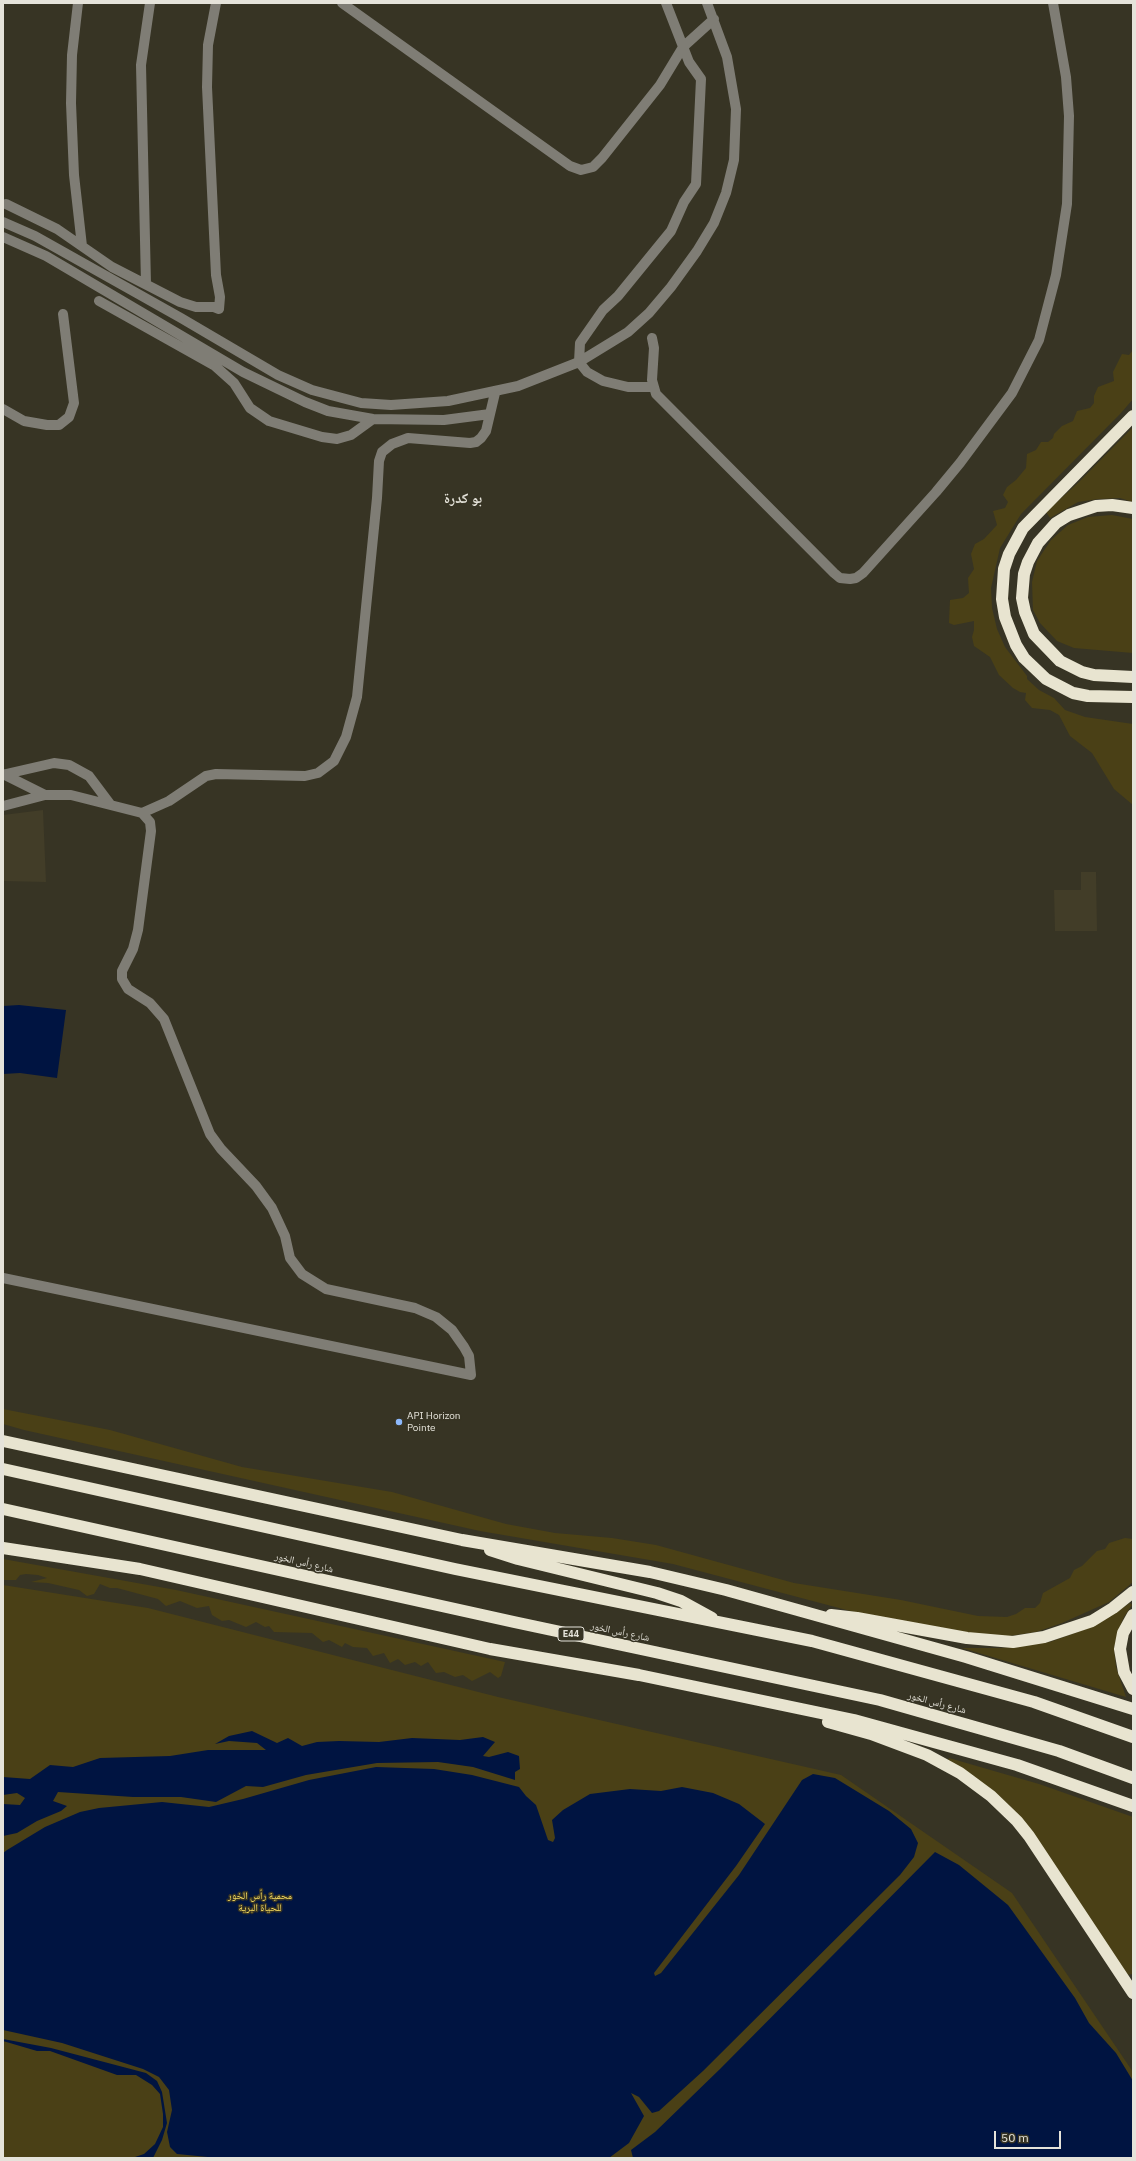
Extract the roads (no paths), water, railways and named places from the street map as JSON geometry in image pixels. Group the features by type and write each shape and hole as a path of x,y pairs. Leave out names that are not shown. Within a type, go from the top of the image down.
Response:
{"highway":[{"path":"1133,416 1023,528 1009,554 1002,584 1002,599 1010,631 1024,658 1046,679 1073,693 1088,696 1133,697"},
{"path":"1133,508 1112,505 1096,506 1076,512 1056,523 1038,542 1028,562 1024,574 1022,598 1024,612 1034,634 1060,660 1082,672 1094,675 1133,677"},
{"path":"3,1440 18,1445 462,1540 650,1572 726,1590 813,1616 966,1657 1133,1709"},
{"path":"3,1469 455,1568 812,1641 923,1670 1034,1702 1133,1737"},
{"name":"شارع رأس الخور","path":"3,1509 514,1622 880,1700 968,1723 1059,1751 1133,1778"},
{"path":"462,1540 518,1559 664,1596 690,1606 718,1622"},
{"path":"3,1548 140,1569 490,1649 639,1675 854,1720 1017,1765 1133,1806"},
{"path":"813,1616 844,1616 967,1638 1013,1642 1044,1637 1092,1621 1113,1608 1133,1592"},
{"path":"1133,1615 1123,1633 1120,1649 1124,1672 1133,1689"},
{"path":"639,1675 680,1690 830,1723 870,1734 926,1754 960,1773 996,1800 1029,1836 1133,1993"}],"street":[{"path":"78,3 72,55 71,103 74,175 82,246"},
{"path":"146,284 141,65 150,3"},
{"path":"6,204 38,218 112,266 188,305 219,309 220,297 215,267 206,87 208,45 216,3"},
{"path":"342,3 570,166 581,170 593,167 660,85 683,47 714,19"},
{"path":"653,387 628,387 603,381 588,372 579,362 580,343 603,310 618,296 671,231 684,202 696,184 702,79 689,62 677,27 666,3"},
{"path":"3,222 35,236 181,318 278,376 330,396 361,403 391,405 448,401 495,392 540,378 579,362 614,342 649,313 671,287 697,251 721,208 734,160 736,109 730,68 714,19 707,3"},
{"path":"652,338 654,348 653,387 661,400 834,573 840,578 850,579 856,578 863,573 956,468 1012,393 1039,340 1056,275 1066,204 1069,116 1065,71 1052,3"},
{"path":"3,237 46,256 281,392 328,411 374,419 428,420 490,414"},
{"path":"100,300 215,366 234,383 250,408 269,421 322,437 337,438 351,435 374,419"},
{"path":"172,330 188,305"},
{"path":"3,409 24,421 47,426 59,425 69,417 74,403 63,314"},
{"path":"142,813 169,801 206,776 216,774 305,776 318,773 334,761 346,737 357,697 377,498 379,461 382,452 392,444 408,438 470,443 476,442 486,431 495,392"},
{"path":"4,774 54,763 69,765 88,776 110,804"},
{"path":"4,774 45,795"},
{"path":"3,806 45,795 72,795 142,813 150,822 151,831 138,930 133,949 122,971 122,979 128,988 150,1003 164,1019 210,1134 221,1149 256,1186 272,1208 285,1236 290,1258 302,1274 326,1289 415,1308 436,1317 452,1330 464,1347 469,1356 471,1375 416,1362 3,1278"}],"water":[{"path":"19,1005 66,1010 57,1078 20,1073 3,1074 3,1006"},
{"path":"252,1731 277,1743 288,1738 302,1746 317,1742 379,1742 412,1738 460,1740 483,1737 495,1742 483,1756 489,1757 508,1752 519,1756 520,1769 515,1772 515,1780 473,1767 438,1762 377,1763 306,1775 263,1787 246,1786 216,1802 181,1797 133,1797 58,1792 53,1801 67,1806 61,1811 37,1821 17,1833 3,1836 3,1804 20,1805 25,1798 17,1793 3,1795 3,1777 30,1779 50,1765 73,1767 100,1758 170,1756 208,1750 266,1750 257,1743 229,1741 215,1744 229,1736"},
{"path":"376,1767 434,1769 472,1775 519,1787 536,1805 548,1840 553,1842 555,1838 552,1820 563,1810 590,1794 630,1789 661,1791 682,1787 713,1793 739,1804 765,1824 736,1866 654,1973 655,1976 661,1973 739,1875 802,1780 813,1774 835,1778 889,1811 911,1829 918,1843 914,1857 900,1875 703,2071 659,2111 652,2113 639,2097 631,2093 644,2116 629,2143 609,2158 218,2158 177,2154 170,2147 167,2132 172,2110 169,2090 159,2077 143,2069 62,2043 3,2030 3,1853 7,1850 45,1827 80,1812 99,1808 162,1802 209,1807 309,1780"},
{"path":"935,1852 959,1865 1008,1905 1075,1998 1089,2023 1116,2053 1133,2081 1133,2158 633,2158 631,2150 655,2132 720,2069"},
{"path":"3,2039 51,2048 146,2073 157,2081 162,2092 167,2123 162,2140 153,2158 132,2158 144,2154 155,2144 163,2127 160,2094 152,2085 136,2075 117,2075 50,2051 37,2051 3,2041"}],"place":[{"name":"API Horizon Pointe","path":"399,1422"}],"district":[{"name":"بو كدرة","path":"463,499"}],"park label":[{"name":"محمية رأس الخور للحياة البرية","path":"260,1902"}]}
